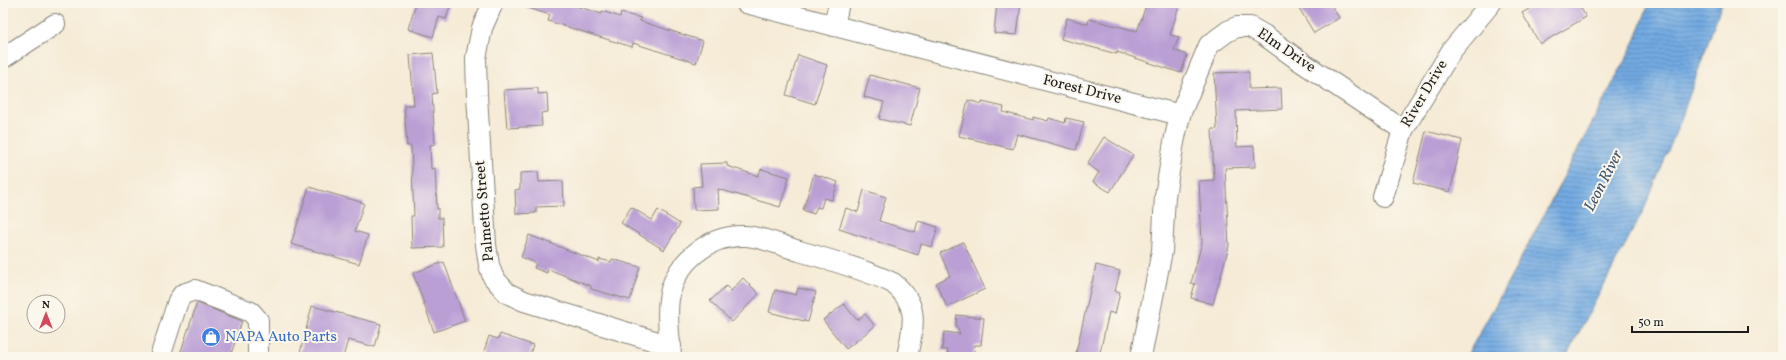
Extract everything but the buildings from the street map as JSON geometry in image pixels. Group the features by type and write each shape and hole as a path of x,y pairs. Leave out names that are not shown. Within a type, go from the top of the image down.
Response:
{"street":[{"name":"Palmetto Street","path":"493,3 478,40 476,96 489,265 493,277 507,293 524,301 671,352"},
{"name":"Forest Drive","path":"746,3 1180,115"},
{"path":"834,26 839,3"},
{"name":"River Drive","path":"1383,197 1403,130 1452,50 1491,3"},
{"path":"3,58 55,24"},
{"name":"Elm Drive","path":"1180,115 1209,45 1228,31 1238,27 1250,27 1403,130"},
{"path":"1141,357 1162,251 1165,196 1180,115"},
{"path":"671,352 669,300 673,283 681,268 698,251 719,239 733,236 748,236 814,255 886,280 901,290 911,304 914,320 907,357"},
{"path":"160,357 178,301 183,294 195,290 251,312 258,320 258,357"}],"water":[{"name":"Leon River","path":"1649,3 1722,3 1680,122 1645,207 1566,357 1466,357 1510,279 1636,39"}],"place":[{"name":"NAPA Auto Parts","path":"211,337"}]}
